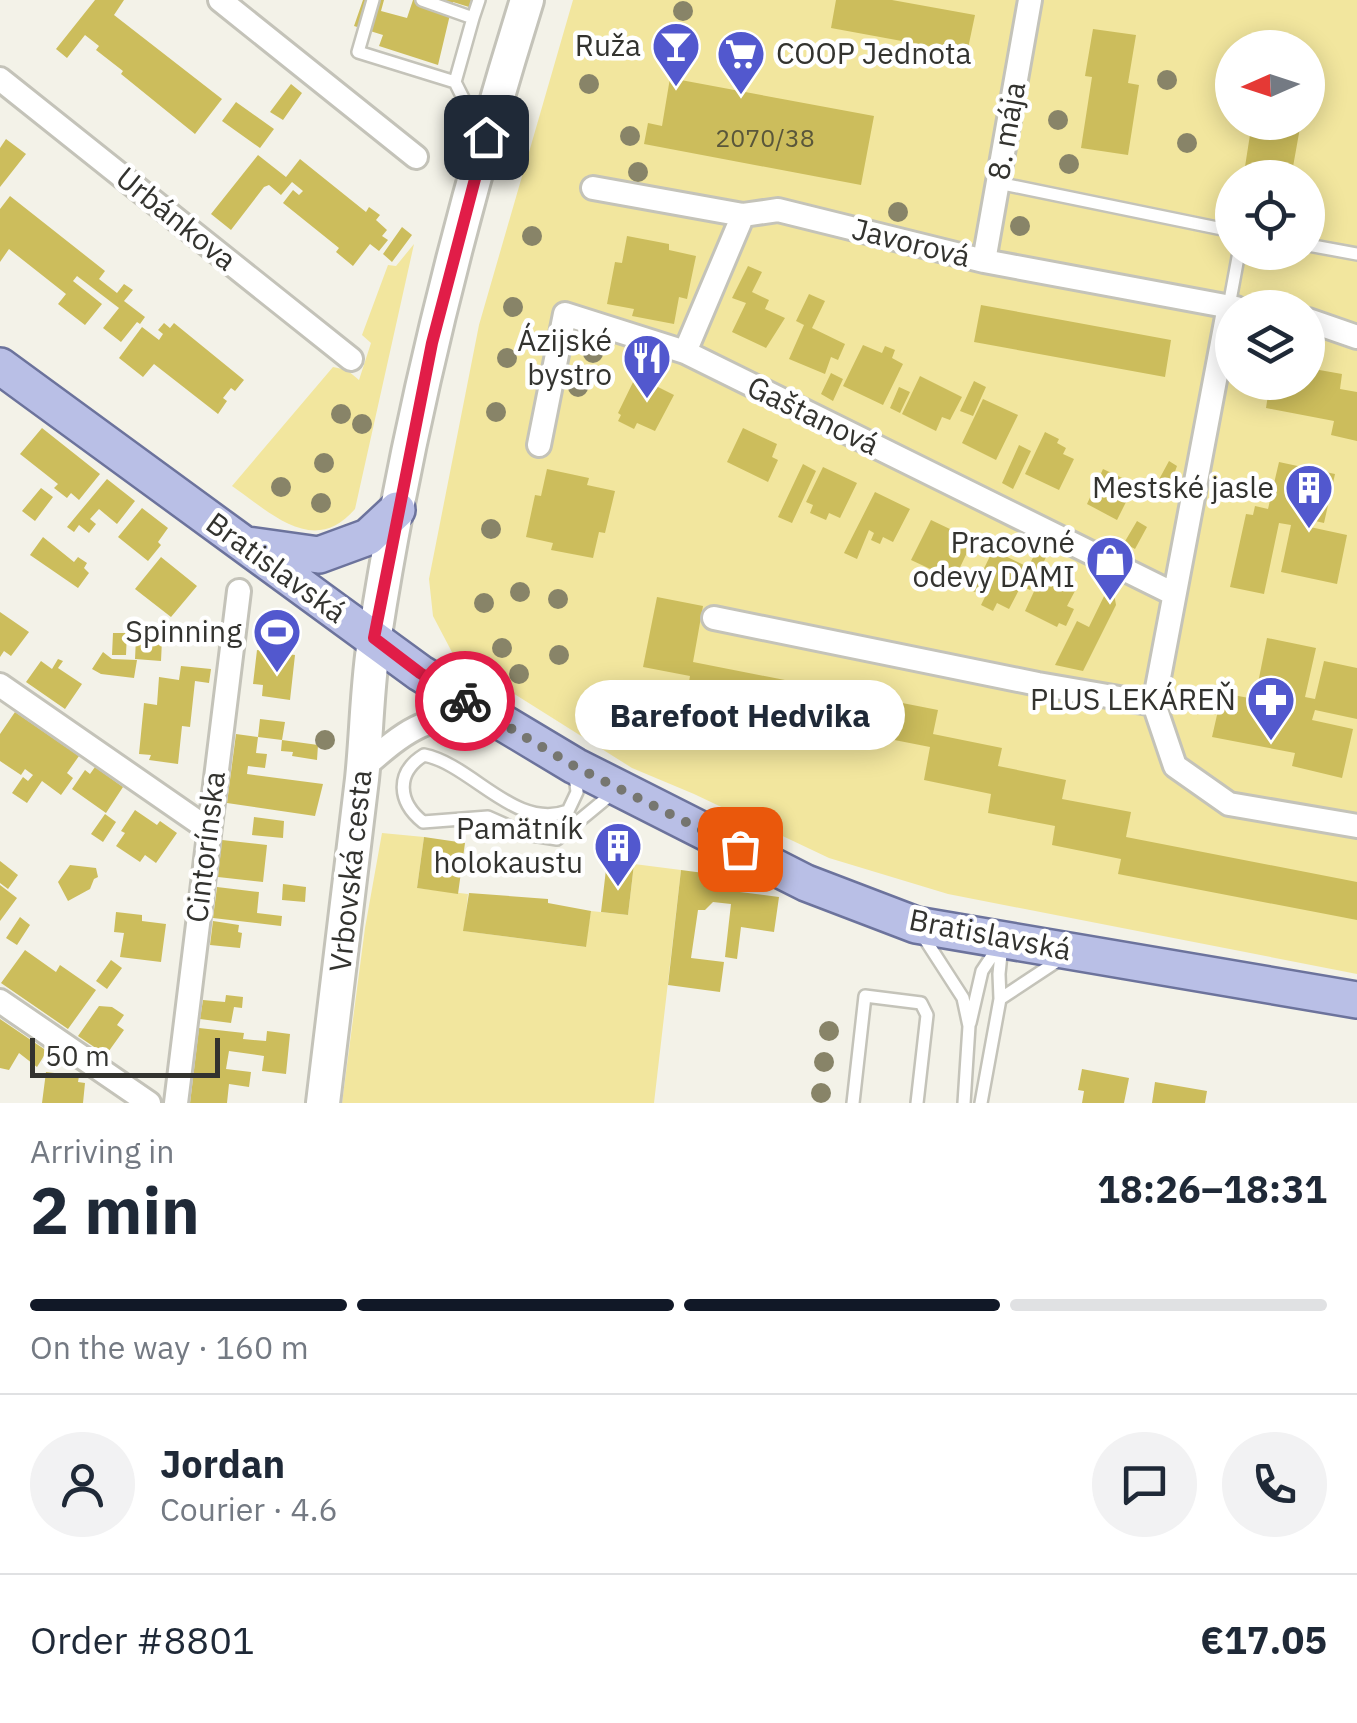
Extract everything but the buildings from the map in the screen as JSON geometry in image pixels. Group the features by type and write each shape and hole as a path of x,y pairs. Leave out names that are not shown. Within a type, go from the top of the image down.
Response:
{"main road":[{"name":"Vrbovská cesta","path":"323,1103 363,768 374,638 432,343 527,0"},
{"name":"Bratislavská","path":"0,366 420,673 574,766 806,883 916,925 1357,1000"},
{"path":"246,545 320,555 368,537 398,510"}],"street":[{"path":"220,0 416,157"},
{"name":"8. mája","path":"984,261 1030,0"},
{"name":"Urbánkova","path":"0,79 352,359"},
{"name":"Javorová","path":"593,188 743,215 778,210 984,261 1215,304"},
{"path":"685,352 743,215"},
{"name":"Gaštanová","path":"539,445 565,314 685,352 1174,594"},
{"path":"1325,326 1357,337"},
{"path":"1215,391 1154,704 1175,766 1229,804 1357,826"},
{"name":"Cintorínska","path":"176,1103 239,590"},
{"path":"714,618 1154,704"},
{"path":"0,685 208,829"},
{"path":"363,768 405,732 427,720 480,710"},
{"path":"0,1001 148,1103"}],"lane":[{"path":"373,0 358,52 454,82"},
{"path":"422,0 473,18"},
{"path":"479,0 454,82 479,164"},
{"path":"998,183 1215,228"},
{"path":"1325,248 1357,254"},
{"path":"574,766 577,792 568,811 550,817 533,815 442,759 424,756 412,763 402,778 404,800 423,822 488,817 526,834 557,839 619,788"},
{"path":"916,925 963,998 969,1026"},
{"path":"981,1103 1000,999 1003,940"},
{"path":"964,1103 969,1026 982,970 1003,940"},
{"path":"1000,999 1073,951"},
{"path":"852,1103 865,996 921,1003 927,1015 917,1103"}],"shaded area":[{"path":"573,0 1357,0 1357,974 948,894 829,858 632,768 454,656 433,616 429,579 479,325"},
{"path":"414,244 355,509 340,523 324,529 293,526 232,486 333,367 347,370 359,380 371,343 362,335 388,265 396,266"},
{"path":"382,833 424,837 417,888 468,894 464,931 585,947 591,911 628,915 634,864 681,870 654,1103 342,1103"}],"way so far":[{"path":"465,701 574,766 740,849"}],"place":[{"name":"Ruža","path":"676,88"},
{"name":"COOP Jednota","path":"741,96"},
{"name":"Ázijské bystro","path":"647,400"},
{"name":"Mestské jasle","path":"1309,530"},
{"name":"Pracovné odevy DAMI","path":"1110,602"},
{"name":"Spinning","path":"277,674"},
{"name":"PLUS LEKÁREŇ","path":"1271,742"},
{"name":"Barefoot Hedvika","path":"740,849"},
{"name":"Pamätník holokaustu","path":"618,888"}],"route":[{"path":"465,701 374,638 432,343 486,137"}]}
